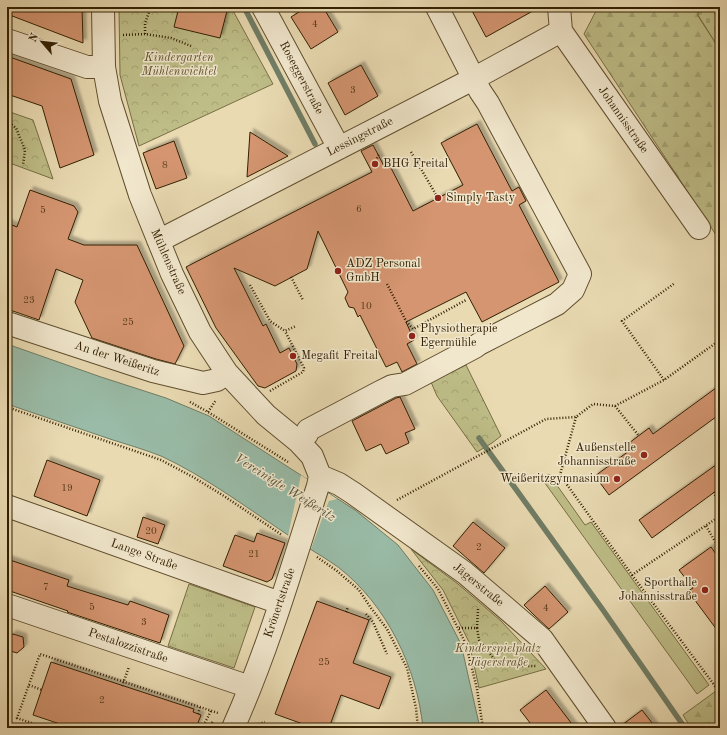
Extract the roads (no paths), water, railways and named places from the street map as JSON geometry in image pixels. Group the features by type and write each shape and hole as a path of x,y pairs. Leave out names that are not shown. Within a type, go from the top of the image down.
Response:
{"street":[{"name":"Mühlenstraße","path":"104,7 104,67 112,108 140,195 172,274 200,332 227,373 266,415 299,442 312,456 319,481"},
{"name":"Roseggerstraße","path":"263,7 339,148"},
{"path":"299,442 307,434 308,430 392,386 405,384 427,374 475,348 479,344 557,304 573,290 580,274 437,7"},
{"name":"Johannisstraße","path":"559,7 561,30 699,228"},
{"name":"Lessingstraße","path":"158,240 475,78 561,30"},
{"path":"7,40 87,68 104,67"},
{"name":"An der Weißeritz","path":"7,322 153,371 204,384 217,380 227,373"},
{"name":"Krönertstraße","path":"243,727 250,688 289,580 319,481"},
{"name":"Jägerstraße","path":"319,481 339,484 353,493 465,573 542,639 605,728"},
{"name":"Lange Straße","path":"7,506 280,603"},
{"name":"Pestalozzistraße","path":"7,605 250,688"}],"water":[{"name":"Vereinigte Weißeritz","path":"7,344 166,398 209,416 355,510 398,545 433,590 461,644 480,728 423,728 420,705 414,683 397,639 371,600 355,582 331,562 193,472 161,456 7,404"}],"waterway":[{"path":"244,7 315,144"},
{"path":"479,438 603,610 685,728"}],"place":[{"name":"BHG Freital","path":"375,164"},
{"name":"Simply Tasty","path":"438,198"},
{"name":"ADZ Personal GmbH","path":"338,271"},
{"name":"Physiotherapie Egermühle","path":"412,336"},
{"name":"Megafit Freital","path":"293,356"},
{"name":"Außenstelle Johannisstraße","path":"644,455"},
{"name":"Weißeritzgymnasium","path":"617,479"},
{"name":"Sporthalle Johannisstraße","path":"705,590"}],"park label":[{"name":"Kindergarten Mühlenwichtel","path":"179,65"},
{"name":"Kinderspielplatz Jägerstraße","path":"498,656"}]}
